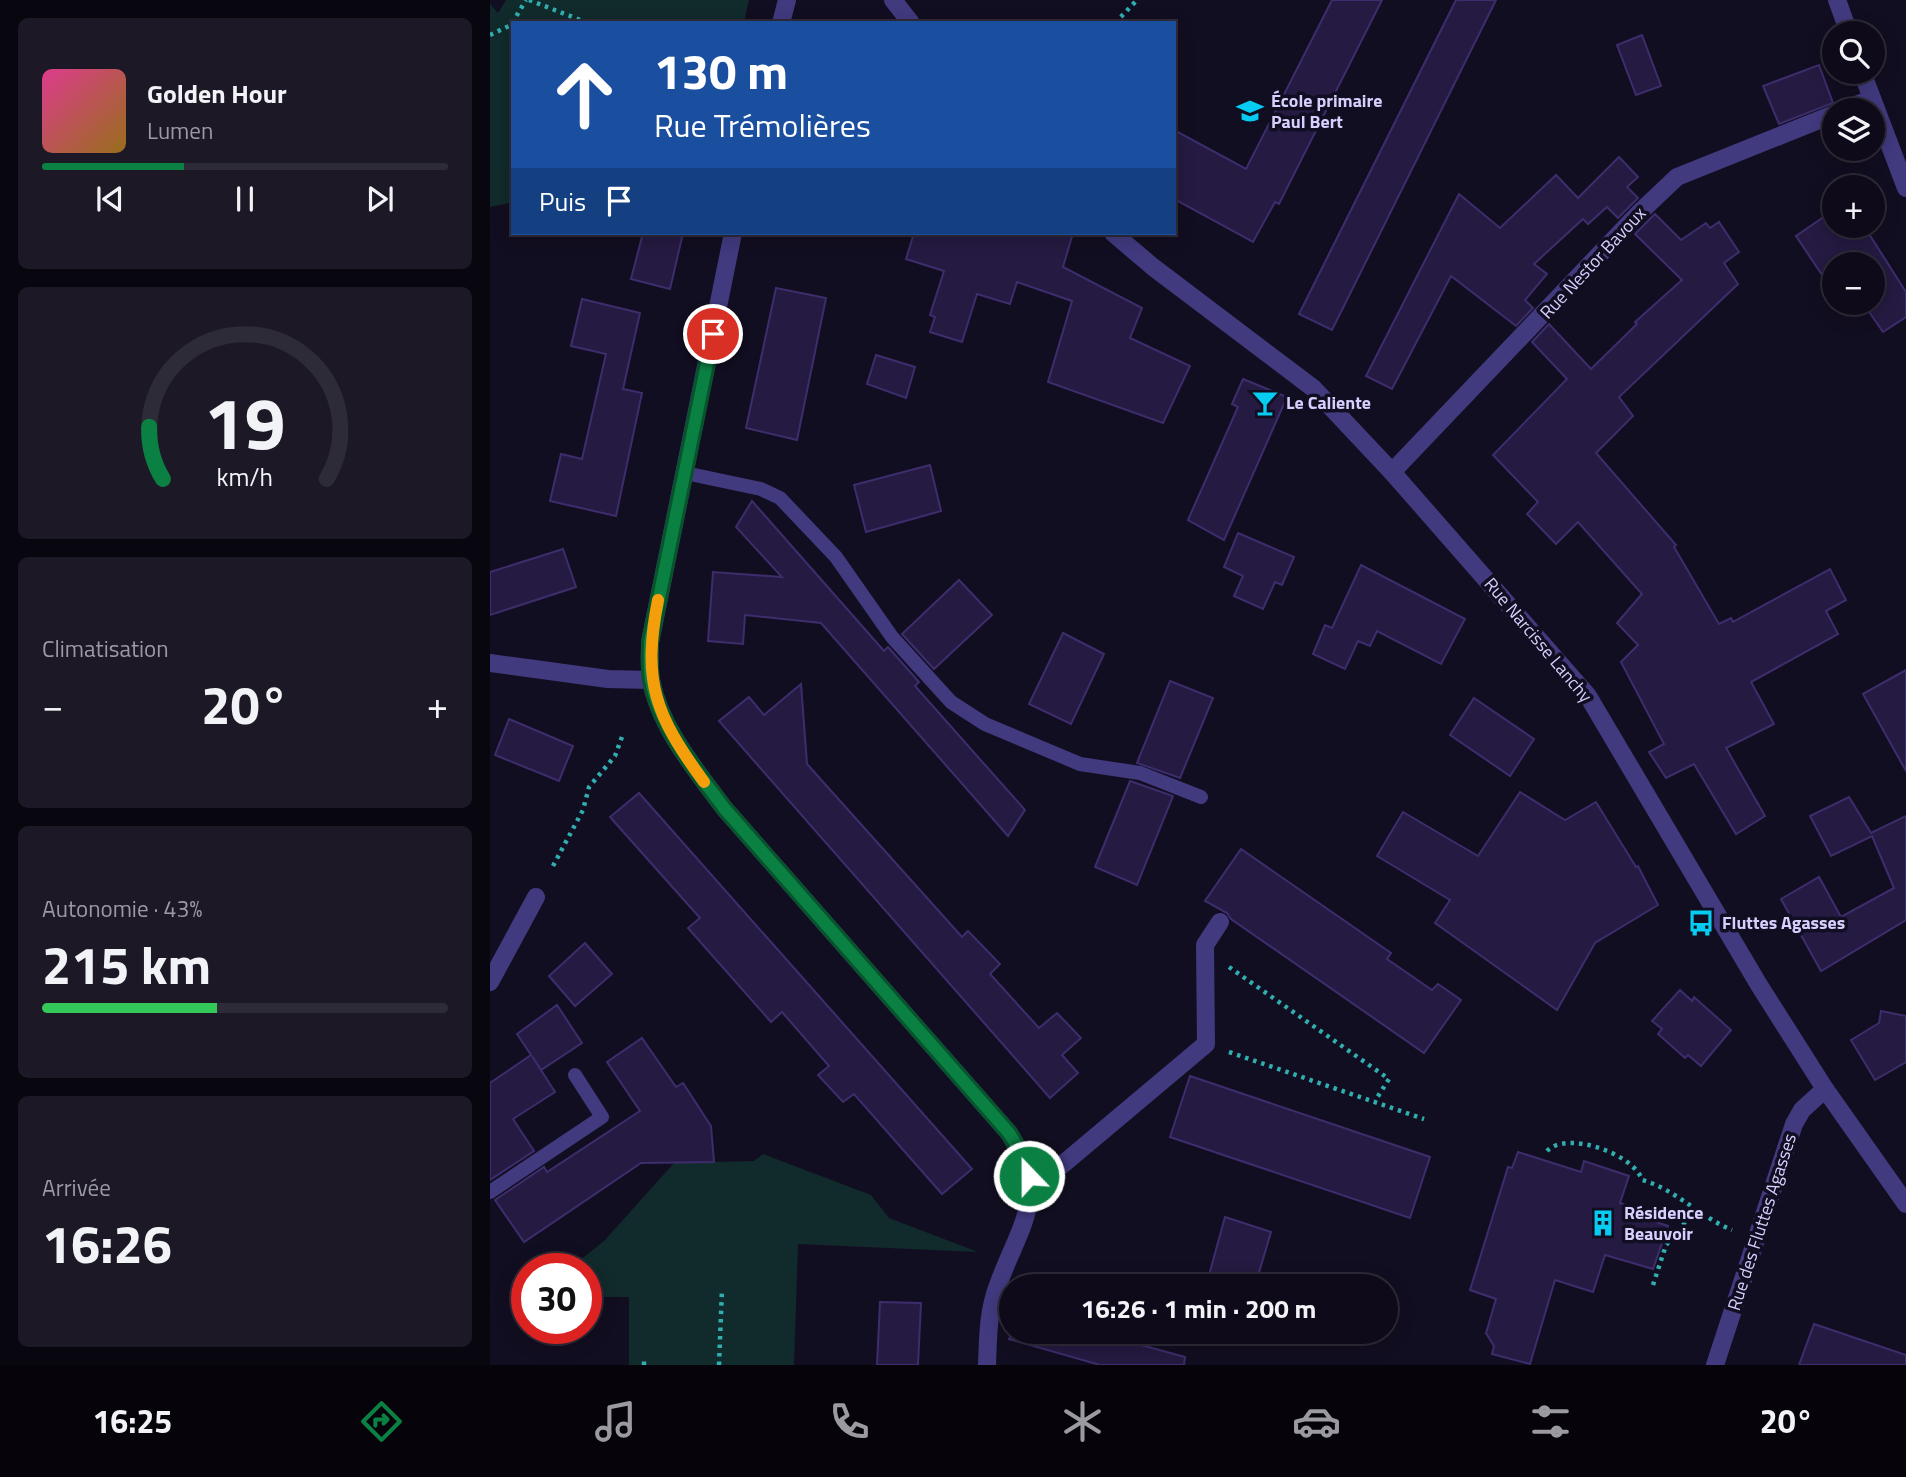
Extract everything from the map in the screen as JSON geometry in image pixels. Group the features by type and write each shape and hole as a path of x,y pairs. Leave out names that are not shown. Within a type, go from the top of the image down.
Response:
{"street":[{"path":"782,21 787,0"},
{"path":"893,0 909,21"},
{"path":"1838,0 1845,21"},
{"name":"Rue Nestor Bavoux","path":"1392,472 1639,213 1677,177 1822,119"},
{"path":"1885,133 1906,188"},
{"path":"733,235 650,642 651,680 663,716 685,755 724,808 1009,1133 1023,1156 1029,1176 1030,1199 1026,1217 996,1287 989,1326 987,1365"},
{"name":"Rue Narcisse Lanchy","path":"1115,235 1153,267 1313,388 1392,472 1588,696 1759,985 1825,1089 1906,1205"},
{"path":"490,663 608,679 651,680"},
{"path":"490,982 536,897"},
{"path":"1029,1176 1062,1165 1206,1044 1205,945 1220,922"},
{"name":"Rue des Fluttes Agasses","path":"1715,1365 1794,1124 1802,1110 1825,1089"}],"lane":[{"path":"684,473 761,489 780,498 836,557 892,637 951,702 985,724 1080,764 1140,773 1200,797"},
{"path":"490,1192 602,1117 575,1075"}],"path":[{"path":"515,21 527,0 582,21"},
{"path":"1117,21 1138,0"},
{"path":"490,35 511,26"},
{"path":"553,866 583,810 589,787 615,756 623,734"},
{"path":"1205,951 1389,1079 1375,1101"},
{"path":"1206,1044 1424,1119"},
{"path":"1547,1151 1561,1142 1577,1142 1620,1157 1632,1164 1642,1180 1657,1185 1690,1208 1733,1231"},
{"path":"1653,1285 1666,1245 1684,1224 1690,1208"},
{"path":"719,1365 723,1289"},
{"path":"644,1357 644,1365"}],"green space":[{"path":"506,0 749,0 744,21 511,21 511,202 490,207 490,4 498,13"},
{"path":"763,1154 871,1195 889,1218 978,1252 798,1244 794,1365 629,1365 629,1297 602,1297 602,1253 589,1253 604,1241 674,1163 754,1161"}],"building":[{"path":"1332,0 1382,0 1279,204 1275,202 1253,242 1176,200 1176,131 1246,169"},
{"path":"1456,0 1496,0 1332,330 1299,314"},
{"path":"1642,35 1661,86 1636,95 1617,45"},
{"path":"1819,65 1822,84 1826,84 1831,98 1822,98 1822,107 1779,124 1763,86"},
{"path":"1619,157 1638,177 1627,187 1638,198 1618,218 1607,207 1588,224 1583,219 1534,264 1547,274 1525,300 1533,308 1516,326 1451,276 1392,389 1366,376 1459,194 1500,228 1556,175 1578,198"},
{"path":"1655,214 1681,240 1706,223 1710,228 1719,222 1739,252 1724,263 1738,284 1619,397 1633,416 1596,453 1676,545 1674,547 1719,624 1731,618 1733,622 1830,569 1846,600 1826,611 1838,634 1751,682 1774,724 1726,748 1765,816 1736,834 1694,764 1666,778 1649,752 1664,744 1621,662 1638,645 1617,623 1642,594 1578,522 1556,544 1527,514 1538,502 1493,455 1567,379 1532,342 1549,324 1591,369 1637,324 1635,322 1682,280 1635,234"},
{"path":"1822,218 1822,238 1872,238 1881,252 1822,252 1822,275 1796,236"},
{"path":"642,235 683,235 670,289 631,279"},
{"path":"913,235 1072,235 1063,267 1142,308 1130,338 1190,366 1163,423 1048,382 1072,301 1017,282 1010,304 977,294 962,342 930,332 935,317 930,315 944,271 906,259"},
{"path":"1885,259 1906,292 1906,317 1883,332 1871,315 1885,315"},
{"path":"776,288 826,298 797,440 746,428"},
{"path":"582,299 640,313 623,389 642,393 616,516 550,501 561,454 582,459 606,354 571,346"},
{"path":"876,355 915,367 906,398 867,384"},
{"path":"1243,379 1287,397 1224,540 1188,520 1238,407 1232,404"},
{"path":"930,465 941,511 866,532 854,485"},
{"path":"752,501 884,651 888,647 919,682 915,686 1025,810 1008,836 821,623 745,615 743,644 708,641 713,572 782,577 736,527"},
{"path":"1238,533 1294,557 1282,585 1275,582 1263,609 1234,596 1243,576 1224,567"},
{"path":"563,549 576,587 490,615 490,572"},
{"path":"1361,565 1465,619 1441,664 1377,631 1370,646 1358,641 1345,669 1313,654 1325,625 1332,628"},
{"path":"959,580 992,615 934,669 902,634"},
{"path":"1063,633 1104,654 1071,724 1029,704"},
{"path":"1906,670 1906,771 1863,694"},
{"path":"1170,681 1213,698 1180,778 1137,763"},
{"path":"801,684 807,764 962,937 968,931 1000,964 990,974 1039,1028 1057,1013 1081,1038 1062,1055 1078,1073 1050,1098 719,721 749,697 764,715"},
{"path":"1474,698 1534,739 1510,776 1450,735"},
{"path":"509,719 573,746 559,781 495,755"},
{"path":"1130,781 1173,796 1137,885 1095,867"},
{"path":"1520,792 1565,820 1596,802 1636,867 1638,866 1658,905 1595,943 1557,1010 1435,923 1450,900 1377,856 1403,812 1478,856"},
{"path":"639,793 972,1169 942,1194 854,1094 843,1102 818,1075 829,1066 782,1012 771,1022 688,928 700,918 610,817"},
{"path":"1849,797 1871,833 1906,816 1906,920 1821,971 1781,899 1819,877 1841,917 1894,888 1872,836 1831,856 1810,816"},
{"path":"1241,849 1391,953 1387,959 1432,990 1438,984 1461,1000 1424,1053 1231,919 1227,913 1205,901"},
{"path":"585,943 612,974 575,1006 549,976"},
{"path":"1680,990 1692,1001 1694,997 1731,1030 1701,1066 1688,1055 1685,1058 1658,1034 1662,1029 1652,1021"},
{"path":"557,1005 582,1043 541,1070 532,1056 555,1092 513,1119 534,1151 490,1180 490,1083 531,1055 517,1034"},
{"path":"1881,1011 1906,1016 1906,1062 1875,1080 1851,1040 1879,1023"},
{"path":"642,1038 676,1087 683,1083 711,1126 714,1162 641,1163 524,1242 495,1200 544,1167 547,1172 640,1111 607,1062"},
{"path":"1190,1076 1430,1157 1410,1218 1170,1137"},
{"path":"1518,1152 1581,1172 1584,1161 1629,1176 1620,1203 1653,1214 1650,1220 1668,1226 1653,1269 1605,1255 1593,1292 1555,1280 1530,1364 1492,1354 1494,1346 1486,1333 1496,1299 1470,1290 1508,1167 1512,1168"},
{"path":"1225,1217 1271,1232 1259,1274 1209,1274"},
{"path":"880,1302 921,1303 918,1365 877,1365"},
{"path":"1814,1324 1906,1355 1906,1365 1799,1365"},
{"path":"1026,1344 1138,1344 1185,1357 1184,1365 1100,1365"}],"slow traffic":[{"path":"658,600 650,642 651,680 663,716 704,782"}],"place":[{"name":"École primaire Paul Bert","path":"1250,111"},
{"name":"Le Caliente","path":"1265,403"},
{"name":"Fluttes Agasses","path":"1701,923"},
{"name":"Résidence Beauvoir","path":"1603,1223"}],"route":[{"path":"713,334 650,642 651,680 663,716 685,755 724,808 1009,1133 1023,1156 1029,1176"}]}
